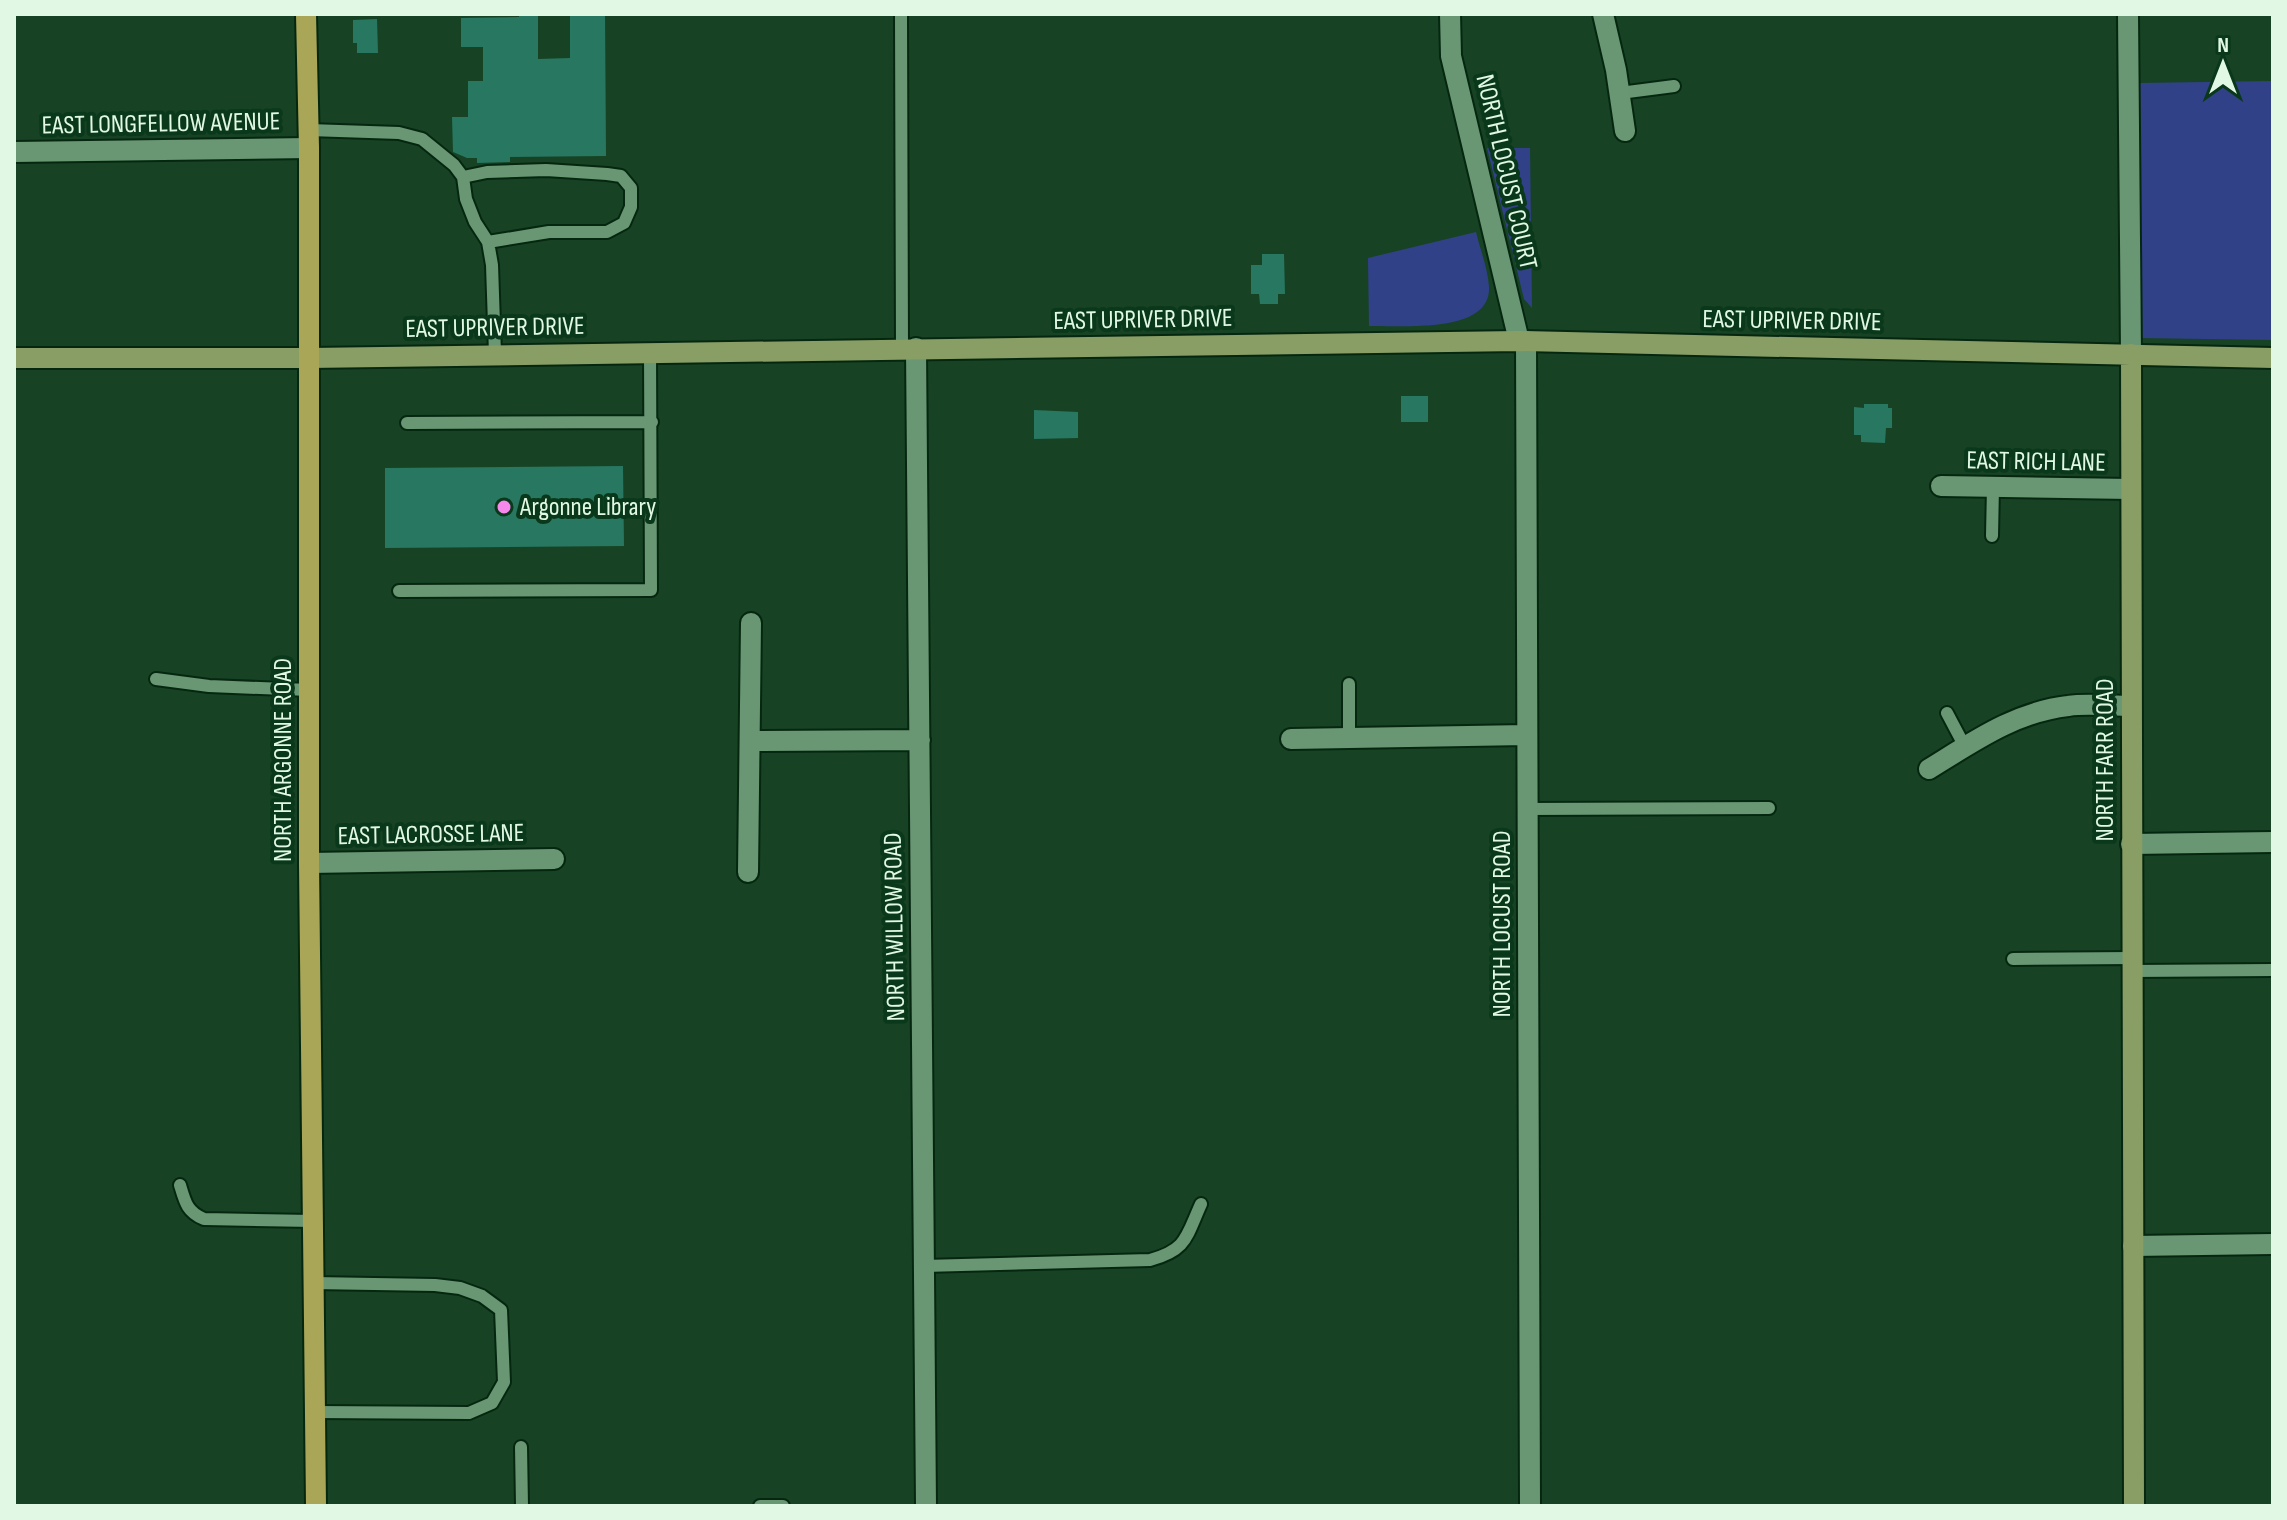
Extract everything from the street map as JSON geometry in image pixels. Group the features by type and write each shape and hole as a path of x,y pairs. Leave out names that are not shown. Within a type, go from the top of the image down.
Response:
{"main road":[{"name":"NORTH ARGONNE ROAD","path":"306,14 309,139 309,863 316,1506"}],"street":[{"name":"NORTH LOCUST COURT","path":"1450,14 1451,56 1523,341"},
{"path":"1603,14 1625,131"},
{"name":"NORTH FARR ROAD","path":"2128,14 2134,1506"},
{"name":"EAST LONGFELLOW AVENUE","path":"14,152 309,139"},
{"name":"EAST UPRIVER DRIVE","path":"14,358 309,358 1523,341 2273,358"},
{"name":"NORTH LOCUST ROAD","path":"1523,341 1530,1506"},
{"name":"NORTH WILLOW ROAD","path":"909,348 920,740 926,1506"},
{"name":"EAST RICH LANE","path":"1941,486 2131,489"},
{"path":"748,872 751,623"},
{"path":"1929,769 2025,715 2068,706 2130,706"},
{"path":"1291,739 1527,735"},
{"path":"750,741 920,740"},
{"path":"2131,844 2273,842"},
{"name":"EAST LACROSSE LANE","path":"309,863 554,859"},
{"path":"2133,1246 2273,1244"}],"lane":[{"path":"901,14 909,348"},
{"path":"1620,93 1674,86"},
{"path":"309,139 399,133 422,139 454,165 463,177 470,211 488,242 492,265 495,354"},
{"path":"463,177 487,172 546,170 621,176 631,188 631,207 624,223 607,232 549,232 488,242"},
{"path":"399,591 651,590 650,351"},
{"path":"407,423 652,422"},
{"path":"1992,536 1993,487"},
{"path":"156,679 209,686 309,690"},
{"path":"1349,684 1349,738"},
{"path":"1947,713 1965,747"},
{"path":"1527,809 1769,808"},
{"path":"2013,959 2273,970"},
{"path":"180,1185 188,1208 204,1219 313,1221"},
{"path":"924,1266 1150,1260 1171,1254 1184,1242 1201,1204"},
{"path":"313,1283 435,1285 460,1288 482,1296 501,1310 504,1382 492,1403 469,1413 315,1412"},
{"path":"521,1447 522,1506"},
{"path":"760,1506 783,1506"}],"shaded area":[{"path":"2273,81 2273,340 2139,338 2138,83"},
{"path":"1487,148 1530,148 1532,308 1524,299"},
{"path":"1476,232 1489,287 1486,302 1475,313 1441,324 1369,326 1368,258"}],"building":[{"path":"519,14 538,14 538,59 570,58 570,14 605,14 606,156 510,157 510,162 477,163 477,158 467,158 453,152 452,117 468,117 468,81 483,81 483,47 461,47 461,18 519,17"},
{"path":"377,19 378,53 357,53 357,43 353,43 353,20"},
{"path":"1262,254 1284,254 1285,294 1278,294 1278,304 1260,304 1259,294 1251,294 1251,265 1262,265"},
{"path":"1401,396 1428,396 1428,422 1401,422"},
{"path":"1864,404 1888,404 1888,408 1892,408 1892,428 1886,428 1885,443 1861,442 1861,435 1854,435 1854,407 1864,408"},
{"path":"1034,410 1078,412 1078,438 1034,439"},
{"name":"Argonne Library","path":"623,466 624,546 385,548 385,468"}],"place":[{"name":"Argonne Library","path":"504,507"}]}
